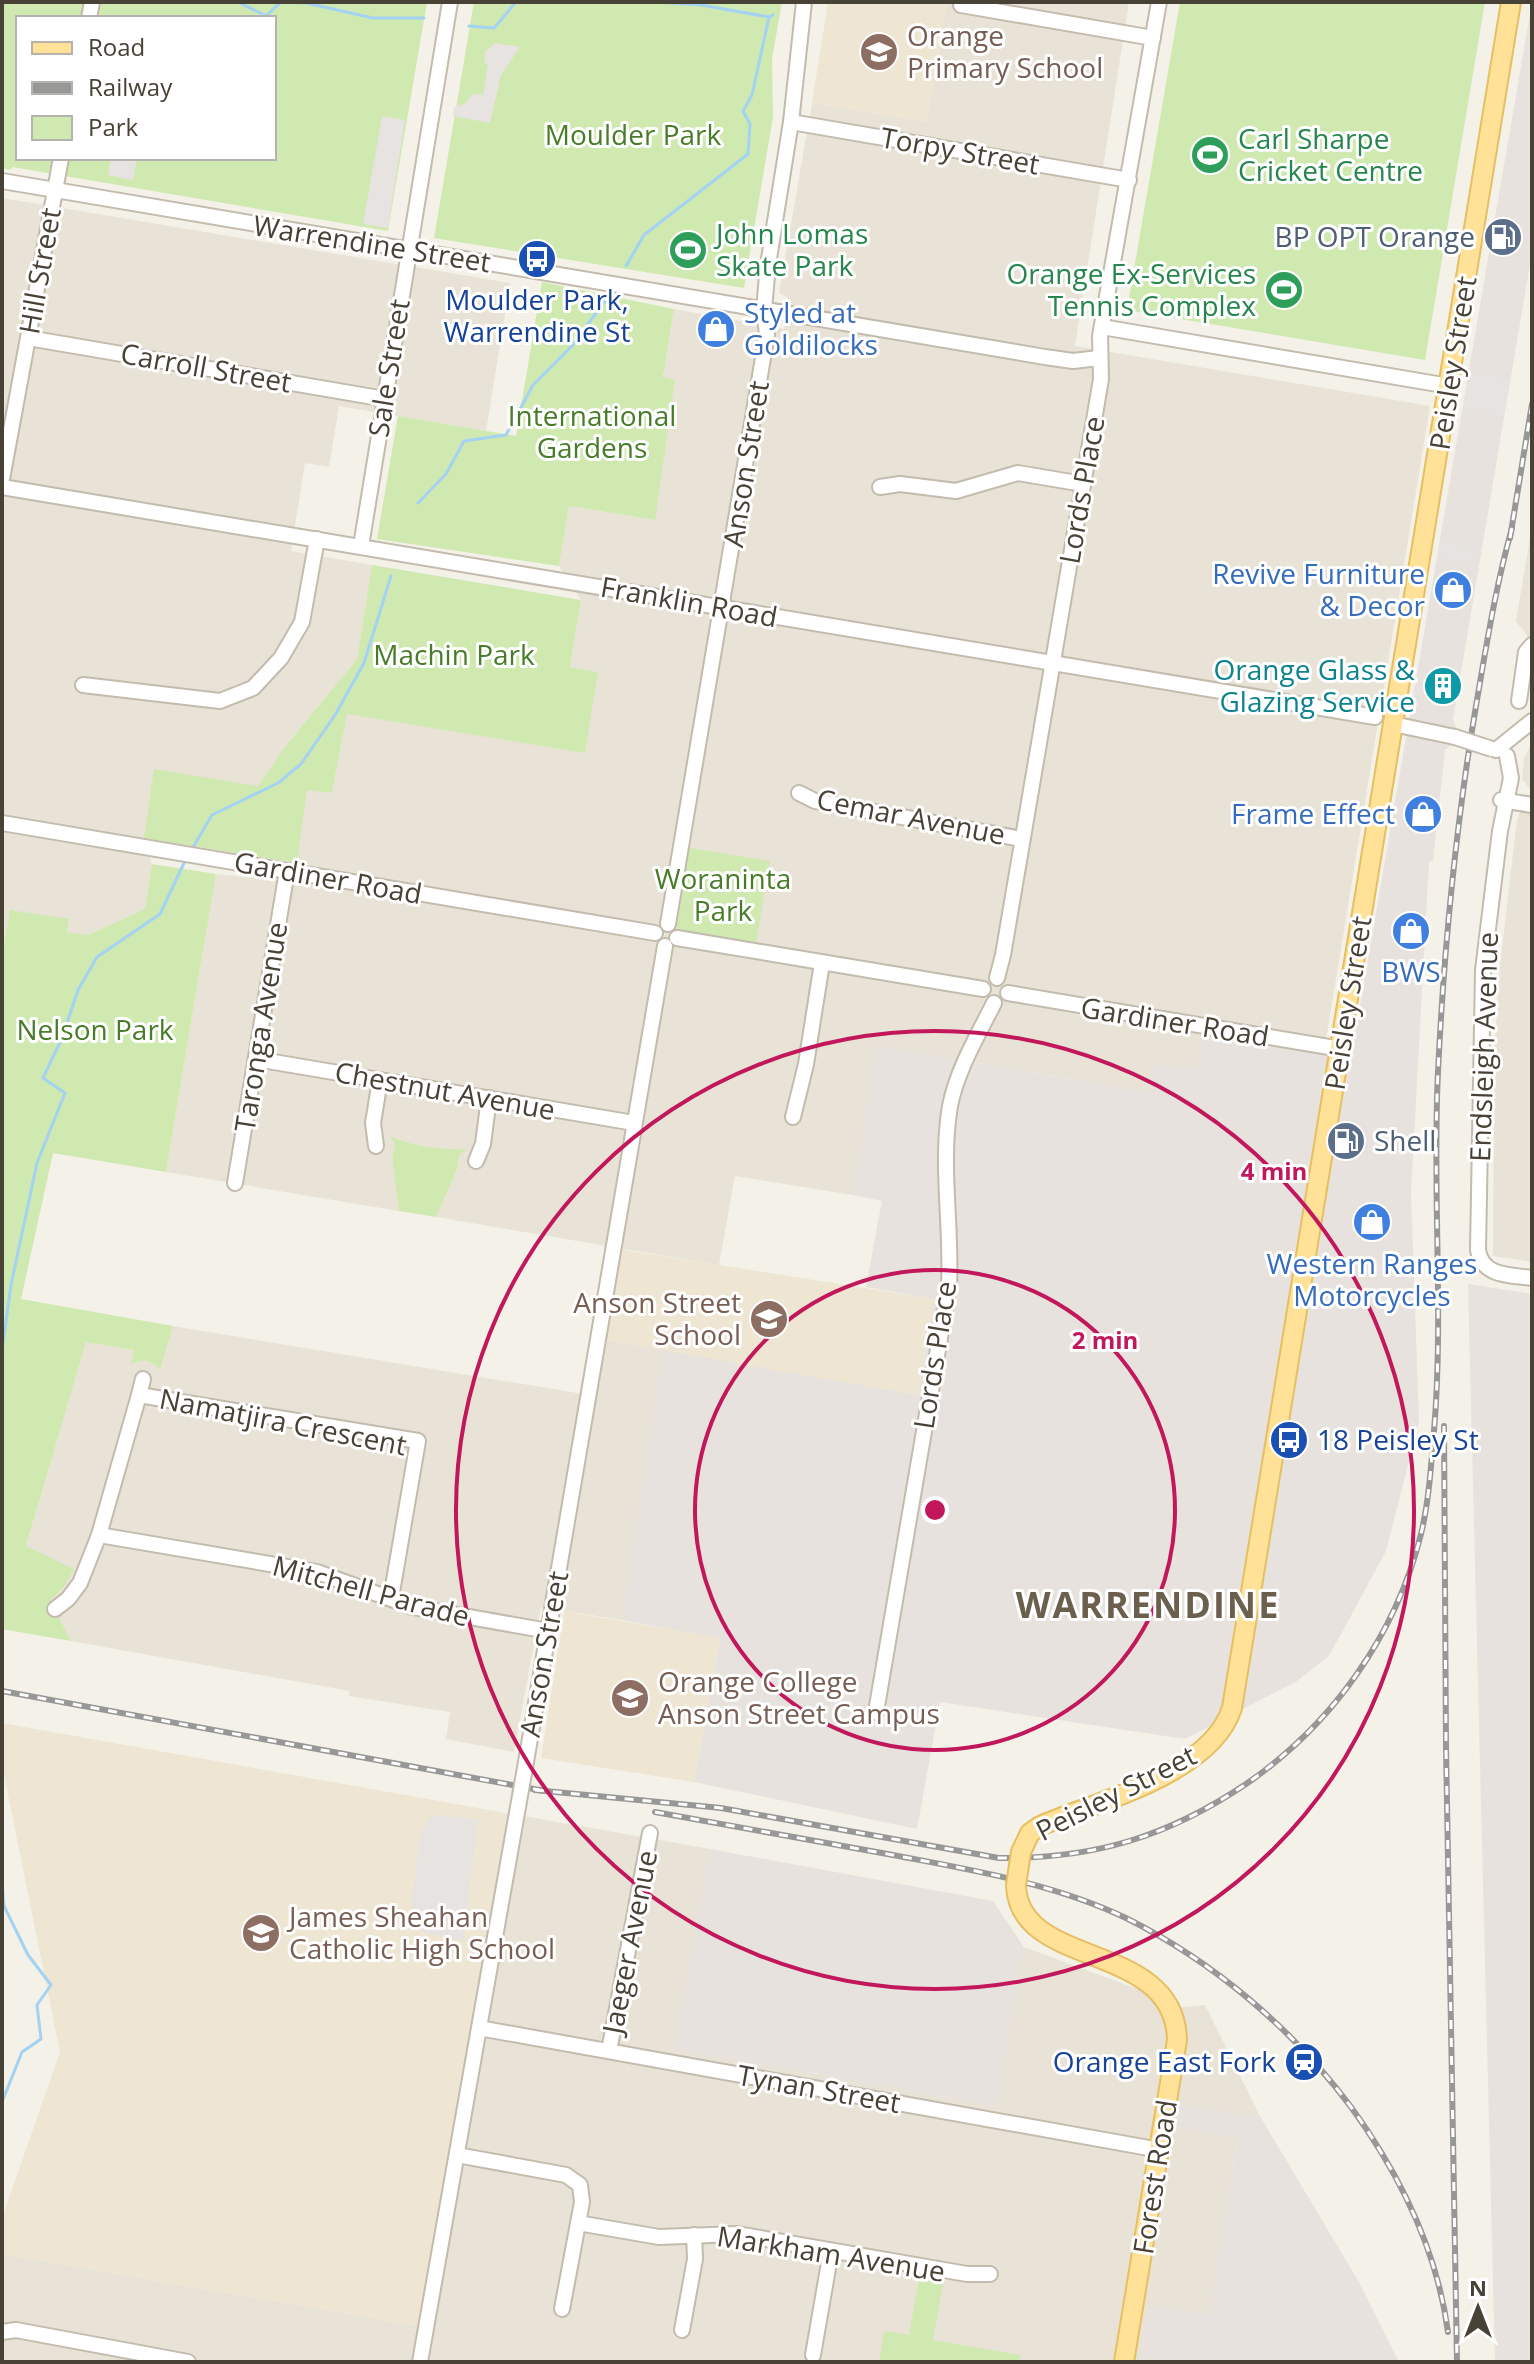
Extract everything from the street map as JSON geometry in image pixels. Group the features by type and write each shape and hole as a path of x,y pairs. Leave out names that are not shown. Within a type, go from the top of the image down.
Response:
{"main road":[{"name":"Peisley Street","path":"1016,1885 1021,1852 1030,1833 1040,1826 1130,1792 1192,1757 1219,1735 1228,1720 1341,1049 1511,2"},
{"name":"Forest Road","path":"1016,1885 1019,1906 1035,1926 1146,1981 1169,2004 1175,2017 1177,2040 1124,2362"}],"street":[{"name":"Sale Street","path":"361,546 450,2"},
{"name":"Anson Street","path":"661,928 722,607 767,334 764,309 767,282 791,122 804,2"},
{"name":"Lords Place","path":"997,978 1101,379 1099,358 1102,327 1159,2"},
{"path":"961,5 1153,38"},
{"name":"Torpy Street","path":"791,122 1129,180"},
{"name":"Hill Street","path":"2,479 61,160"},
{"name":"Warrendine Street","path":"2,181 1059,359 1085,361 1099,358"},
{"path":"743,306 767,282"},
{"path":"1102,327 1449,386"},
{"name":"Carroll Street","path":"28,338 385,399"},
{"path":"880,487 900,484 956,491 1018,473 1083,484"},
{"name":"Franklin Road","path":"2,487 1375,717"},
{"path":"83,685 220,701 253,688 281,658 302,622 317,539"},
{"path":"1519,701 1526,652 1532,645"},
{"path":"1499,753 1532,721"},
{"path":"1393,724 1455,737 1499,753"},
{"path":"1499,753 1532,728"},
{"name":"Endsleigh Avenue","path":"1499,753 1511,778 1504,800 1483,970 1478,1236 1482,1262 1492,1271 1532,1278"},
{"name":"Endsleigh Avenue","path":"1499,753 1504,800"},
{"path":"1511,778 1518,791 1532,803"},
{"name":"Cemar Avenue","path":"799,793 815,801 1022,839"},
{"path":"1504,800 1532,803"},
{"name":"Gardiner Road","path":"2,823 287,871 661,928"},
{"name":"Taronga Avenue","path":"235,1183 287,871"},
{"path":"661,928 676,930 671,942 983,989"},
{"name":"Anson Street","path":"420,2362 634,1123 671,942"},
{"path":"793,1117 806,1064 822,963"},
{"path":"997,978 1007,985 1008,993 1004,1000 994,1003 987,1000 983,989 990,980 997,978"},
{"name":"Gardiner Road","path":"1008,993 1341,1049"},
{"name":"Lords Place","path":"876,1712 949,1285 951,1250 945,1157 951,1103 968,1053 994,1003"},
{"name":"Chestnut Avenue","path":"256,1059 634,1123"},
{"path":"376,1146 373,1123 380,1080"},
{"path":"476,1161 483,1144 489,1098"},
{"name":"Namatjira Crescent","path":"55,1609 68,1599 80,1583 99,1535 143,1379"},
{"name":"Namatjira Crescent","path":"139,1395 418,1441 391,1598"},
{"name":"Mitchell Parade","path":"99,1535 317,1572 413,1607 548,1631"},
{"name":"Jaeger Avenue","path":"609,2051 650,1833"},
{"name":"Tynan Street","path":"479,2028 1160,2150"},
{"path":"457,2155 566,2175 580,2185 582,2194 578,2223 562,2309"},
{"name":"Markham Avenue","path":"578,2223 650,2237 737,2234 967,2274 990,2274"},
{"path":"682,2330 695,2259 694,2235"},
{"path":"813,2355 831,2251"},
{"path":"2,2332 16,2330 113,2355 188,2362"}],"shaded area":[{"name":"Orange Primary School","path":"828,2 947,2 926,122 812,103"},
{"path":"947,2 1129,2 1075,346 1430,406 1325,1046 1205,1027 1196,1071 1148,1093 877,1045 853,1195 735,1176 719,1265 436,1217 457,1170 460,1154 466,1149 417,1147 391,1137 395,1143 392,1158 399,1211 166,1172 216,874 294,882 307,789 332,793 347,714 598,673 570,667 581,600 559,566 569,506 654,520 675,380 663,378 674,309 784,329 788,298 779,293 812,103 926,122"},
{"path":"1532,2 1532,252 1453,720 1457,729 1454,743 1445,750 1433,861 1429,861 1411,1193 1419,1422 1386,1551 1329,1656 1297,1681 1185,1739 940,1702 917,1829 694,1782 720,1639 622,1620 663,1349 918,1395 934,1299 866,1287 882,1201 853,1195 876,1045 1148,1093 1153,1064 1196,1070 1203,1033 1351,1059"},
{"path":"495,43 520,47 501,75 490,123 453,116 454,107 466,103 472,94 483,95 488,64 484,63 485,52"},
{"path":"382,116 405,120 388,228 363,224"},
{"path":"111,160 137,160 133,180 108,175"},
{"path":"2,198 510,283 486,431 339,406 329,467 305,463 291,551 372,565 357,659 284,748 258,786 144,838 152,864 145,909 88,935 67,932 69,920 2,956"},
{"path":"1470,373 1510,380 1503,417 1463,410"},
{"path":"1532,526 1532,642 1516,621"},
{"path":"1441,542 1475,548 1472,564 1439,558"},
{"path":"1532,742 1532,1262 1493,1256 1494,1060 1499,974 1517,819 1531,790 1522,779 1524,759"},
{"name":"Anson Street School","path":"618,1249 934,1299 918,1395 604,1340"},
{"path":"1468,1284 1532,1294 1532,2362 1495,2362"},
{"path":"173,1326 595,1396 604,1340 663,1349 622,1620 541,1607 514,1752 446,1739 450,1712 349,1696 350,1691 71,1641 50,1600 63,1590 26,1547 86,1341 135,1350 139,1360 154,1363 160,1369"},
{"name":"Orange College Anson Street Campus","path":"564,1611 720,1638 694,1782 541,1758"},
{"name":"James Sheahan Catholic High School","path":"2,1723 506,1813 418,2326 2,2254 2,2218 60,2052 2,1765"},
{"path":"506,1813 710,1849 675,2048 997,2106 1024,1947 1143,1991 1161,2009 1205,2005 1261,2118 1177,2103 1173,2126 1237,2137 1209,2316 1149,2305 1140,2362 2,2362 2,2254 418,2326"},
{"path":"432,1815 478,1819 463,1941 426,1933 419,1928 417,1920 410,1919 420,1833"},
{"path":"710,1849 993,1901 1024,1947 997,2106 674,2048"},
{"path":"1177,2103 1261,2118 1360,2284 1399,2362 1140,2362 1149,2305 1209,2315 1237,2138 1173,2126"}],"green space":[{"path":"2,2 427,2 388,231 12,167 11,170 2,168"},
{"name":"Moulder Park","path":"474,2 782,2 772,59 773,117 744,288 434,238"},
{"path":"1180,2 1485,2 1425,360 1127,310"},
{"name":"International Gardens","path":"542,282 674,309 663,377 675,380 655,520 569,506 559,566 377,539 398,416 516,436"},
{"name":"Machin Park","path":"372,565 581,600 570,667 598,672 585,753 347,714 332,793 307,790 297,863 144,838 154,769 258,786 284,748 357,659"},
{"name":"Woraninta Park","path":"690,848 770,861 756,943 676,930"},
{"name":"Nelson Park","path":"152,864 216,874 166,1172 53,1153 21,1299 173,1326 160,1370 147,1361 131,1364 134,1350 86,1342 26,1546 74,1569 62,1590 50,1600 71,1641 2,1629 2,957 10,910 69,919 67,932 88,935 145,909"},
{"path":"389,1136 428,1147 468,1149 460,1154 457,1170 436,1217 399,1211 392,1158 395,1143"},
{"path":"919,2279 943,2283 933,2340 1020,2355 1019,2362 879,2362 884,2331 909,2335"}],"waterway":[{"path":"238,2 266,16 281,2 306,3 373,18 424,18"},
{"path":"469,26 494,28 516,2"},
{"path":"657,2 701,5 769,17 773,15"},
{"path":"626,266 644,235 748,154 750,124 743,111 752,95 769,17"},
{"path":"418,503 446,474 464,441 506,435 533,385 572,346 607,298"},
{"path":"192,849 212,815 278,783 301,764 335,715 364,663 391,576"},
{"path":"2,1350 11,1285 37,1163 65,1093 43,1078 62,1038 78,990 97,957 160,914 184,863"},
{"path":"2,1882 4,1906 28,1955 51,1985 37,2005 41,2039 22,2052 2,2102"}],"railway":[{"path":"1510,538 1532,404"},
{"path":"535,1790 721,1808 999,1858 1067,1854 1098,1849 1158,1831 1217,1802 1277,1760 1333,1706 1377,1642 1395,1607 1410,1571 1426,1509 1437,1386 1436,1162 1447,932 1470,746 1492,614 1512,528"},
{"path":"1444,1426 1446,1747 1457,2362"},
{"path":"2,1691 545,1791"},
{"path":"655,1812 952,1866 1041,1887 1126,1918 1190,1955 1277,2024 1351,2107 1385,2158 1413,2214 1435,2272 1448,2332"}],"place":[{"name":"Orange Primary School","path":"879,52"},
{"name":"Carl Sharpe Cricket Centre","path":"1210,155"},
{"name":"BP OPT Orange","path":"1503,237"},
{"name":"John Lomas Skate Park","path":"688,250"},
{"name":"Moulder Park, Warrendine St","path":"537,259"},
{"name":"Orange Ex-Services Tennis Complex","path":"1284,290"},
{"name":"Styled at Goldilocks","path":"716,329"},
{"name":"Revive Furniture & Decor","path":"1453,590"},
{"name":"Orange Glass & Glazing Service","path":"1443,686"},
{"name":"Frame Effect","path":"1423,814"},
{"name":"BWS","path":"1411,931"},
{"name":"Shell","path":"1346,1141"},
{"name":"Western Ranges Motorcycles","path":"1372,1222"},
{"name":"Anson Street School","path":"769,1319"},
{"name":"18 Peisley St","path":"1289,1440"},
{"name":"Orange College Anson Street Campus","path":"630,1698"},
{"name":"James Sheahan Catholic High School","path":"261,1933"},
{"name":"Orange East Fork","path":"1304,2062"}],"district":[{"name":"WARRENDINE","path":"1148,1605"}]}
